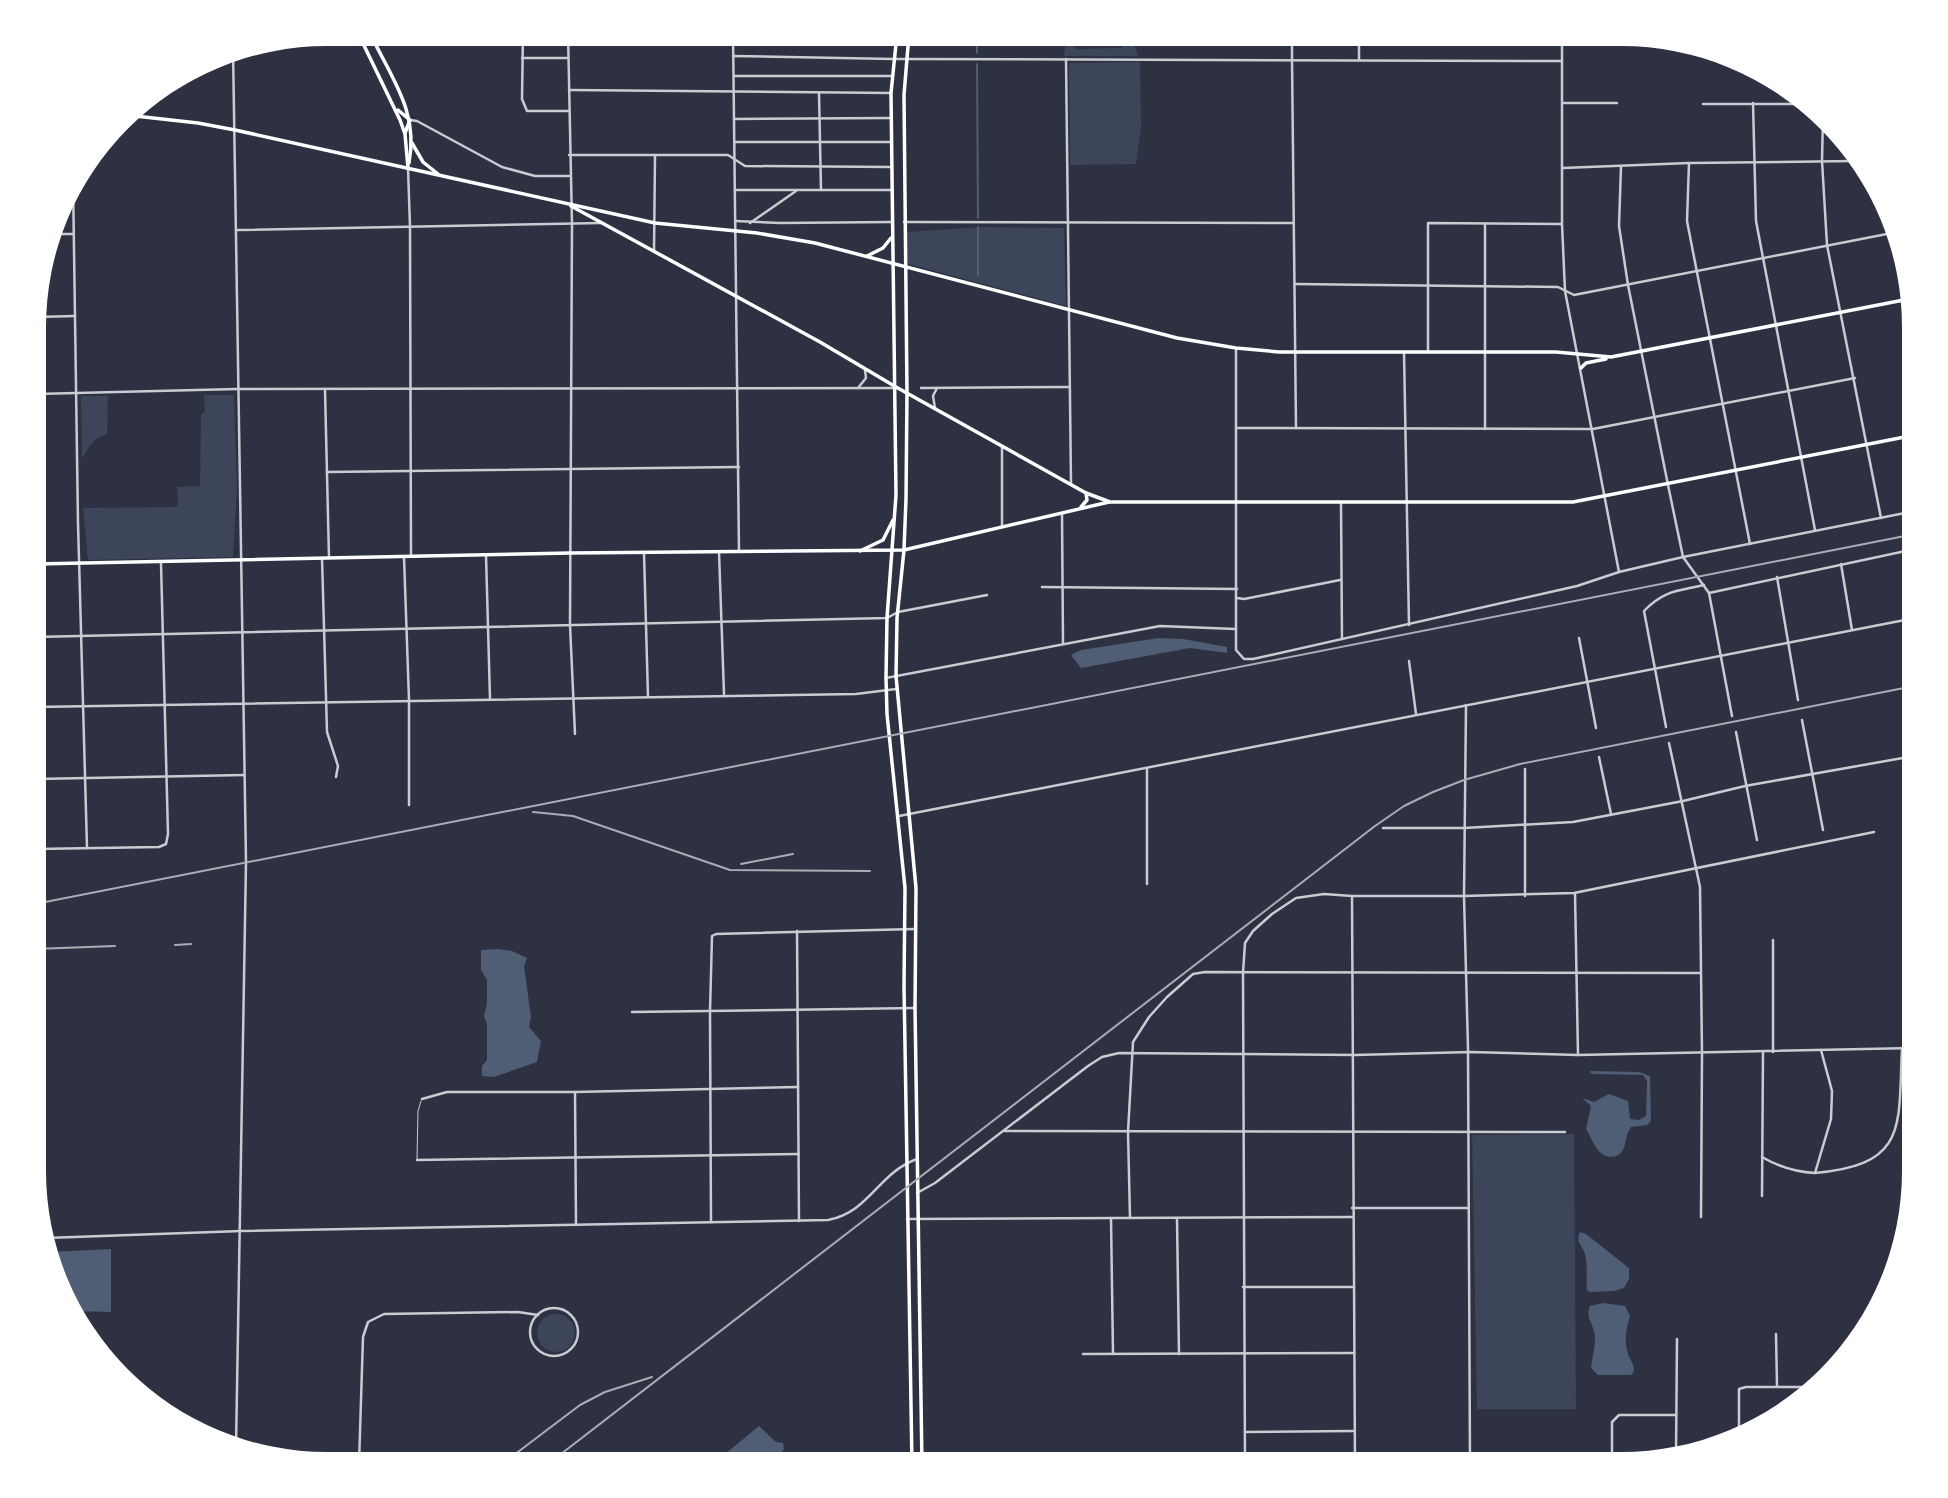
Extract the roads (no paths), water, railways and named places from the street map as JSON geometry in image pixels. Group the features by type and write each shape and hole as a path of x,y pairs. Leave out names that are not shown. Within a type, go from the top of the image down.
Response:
{"main road":[{"path":"364,46 405,134 408,168"},
{"path":"376,46 410,120 412,143 408,168"},
{"path":"895,46 891,93 896,387 895,514 887,618 886,690 905,888 912,1452"},
{"path":"907,46 904,222 908,393 904,550 896,676 916,888 915,1008 922,1452"},
{"path":"394,106 410,120"},
{"path":"140,116 235,130 571,206 820,342 865,370 1086,493 1110,502"},
{"path":"405,134 410,120"},
{"path":"412,143 422,162 439,175"},
{"path":"571,206 577,205 655,223 796,239 1177,338 1236,348 1296,352 1556,352 1611,358"},
{"path":"866,256 883,248 892,236"},
{"path":"1581,368 1586,363 1901,301"},
{"path":"46,564 486,554 904,550 1110,502 1561,503 1668,485 1902,438"},
{"path":"1081,507 1087,500 1086,493"},
{"path":"860,551 883,540 895,514"},
{"path":"910,1305 920,1305"},
{"path":"911,1377 921,1377"}],"street":[{"path":"522,46 522,99 527,111 569,111"},
{"path":"568,46 573,470 570,625 575,734"},
{"path":"733,46 739,552"},
{"path":"1292,46 1296,428"},
{"path":"1359,46 1359,60"},
{"path":"1562,46 1562,224 1565,290 1619,572"},
{"path":"733,56 1562,61"},
{"path":"522,58 568,58"},
{"path":"1066,59 1070,484"},
{"path":"233,61 246,862 236,1438"},
{"path":"734,76 892,76"},
{"path":"568,90 891,93"},
{"path":"819,93 821,190"},
{"path":"1563,103 1617,103"},
{"path":"1753,103 1756,221 1815,530"},
{"path":"1703,104 1792,104"},
{"path":"734,119 891,118"},
{"path":"410,120 417,121 502,167 520,173 570,176"},
{"path":"1823,131 1827,245 1881,518"},
{"path":"735,142 891,142"},
{"path":"569,155 728,155 745,166 891,167"},
{"path":"654,252 655,155"},
{"path":"1562,168 1848,161"},
{"path":"1689,163 1687,222 1695,272 1750,544"},
{"path":"1622,167 1619,226 1628,285 1668,485 1683,557 1709,593 1732,716"},
{"path":"408,168 411,556"},
{"path":"735,190 891,190"},
{"path":"750,223 797,190"},
{"path":"73,206 87,848"},
{"path":"736,221 892,222"},
{"path":"904,222 1293,223"},
{"path":"237,230 602,223"},
{"path":"1428,352 1429,223 1562,224"},
{"path":"1485,224 1485,429"},
{"path":"61,234 73,234"},
{"path":"1295,285 1558,287 1574,295 1887,234"},
{"path":"46,317 75,316"},
{"path":"1236,348 1236,650 1244,659 1342,640 1577,586 1619,572 1683,557 1902,514"},
{"path":"1404,352 1409,625"},
{"path":"858,388 864,382 865,370"},
{"path":"1236,428 1593,429 1855,378"},
{"path":"46,394 237,389 896,387"},
{"path":"920,388 1069,387"},
{"path":"936,409 933,396 937,388"},
{"path":"325,389 329,558"},
{"path":"1002,446 1002,526"},
{"path":"327,472 739,467"},
{"path":"1341,503 1342,640"},
{"path":"1062,512 1065,586 1063,643"},
{"path":"1709,593 1902,551"},
{"path":"644,552 648,696"},
{"path":"719,552 724,694"},
{"path":"486,554 490,699"},
{"path":"404,556 409,805"},
{"path":"322,558 327,732 338,766 336,777"},
{"path":"46,849 166,844 168,834 160,561"},
{"path":"1841,564 1852,630"},
{"path":"1777,577 1798,701"},
{"path":"1237,598 1244,599 1341,580"},
{"path":"1666,727 1644,611 1657,598 1704,585"},
{"path":"1042,587 1237,590"},
{"path":"46,637 887,618 898,612 987,595"},
{"path":"899,816 1902,620"},
{"path":"886,678 1160,626 1236,629"},
{"path":"1578,638 1596,728"},
{"path":"1409,661 1416,714"},
{"path":"46,707 856,694 897,689"},
{"path":"1466,705 1464,897 1468,1052 1470,1452"},
{"path":"1802,720 1823,830"},
{"path":"1736,732 1757,839"},
{"path":"1669,743 1700,887 1701,1217"},
{"path":"1599,757 1611,814"},
{"path":"1383,828 1464,828 1573,822 1745,786 1902,757"},
{"path":"1147,767 1147,884"},
{"path":"1525,769 1525,896"},
{"path":"46,779 244,775"},
{"path":"1245,1452 1243,974 1245,943 1253,931 1296,898 1324,894 1464,897 1574,893 1874,832"},
{"path":"1574,893 1578,1055"},
{"path":"1352,896 1355,1055 1352,1209 1355,1452"},
{"path":"711,1222 712,936 915,929"},
{"path":"797,931 799,1221"},
{"path":"1773,940 1773,1052"},
{"path":"1130,1218 1128,1132 1133,1042 1167,996 1193,974 1700,973"},
{"path":"632,1012 915,1008"},
{"path":"917,1193 927,1189 1102,1057 1119,1053 1355,1055 1468,1052 1578,1055 1902,1048 1895,1135 1884,1151 1861,1164 1834,1172 1815,1173 1778,1166 1762,1157"},
{"path":"1815,1173 1831,1119 1832,1091 1821,1050"},
{"path":"1762,1196 1763,1052"},
{"path":"422,1099 447,1092 798,1087"},
{"path":"575,1092 576,1225"},
{"path":"1005,1131 1565,1132"},
{"path":"417,1160 799,1154"},
{"path":"53,1237 828,1220 850,1214 889,1175 917,1159"},
{"path":"1352,1209 1469,1208"},
{"path":"907,1219 1352,1217"},
{"path":"1111,1218 1113,1354"},
{"path":"1177,1219 1179,1354"},
{"path":"1243,1287 1354,1287"},
{"path":"359,1452 363,1337 368,1322 384,1314 518,1312 538,1315 551,1308 559,1309 572,1316 578,1330 578,1338 569,1351 554,1356 539,1351 534,1345 530,1329 538,1315"},
{"path":"1776,1334 1777,1386"},
{"path":"1676,1447 1677,1339"},
{"path":"1083,1354 1354,1353"},
{"path":"1739,1426 1739,1389 1802,1387"},
{"path":"1612,1452 1612,1422 1619,1415 1676,1415"},
{"path":"1245,1432 1354,1431"}],"lane":[{"path":"417,1160 418,1111 422,1099"}],"waterway":[{"path":"977,46 977,53"},
{"path":"977,64 978,218"},
{"path":"978,227 978,276"}],"railway":[{"path":"46,902 1902,537"},
{"path":"564,1452 1404,806 1464,780 1520,764 1902,688"},
{"path":"533,812 573,816 730,870 870,871"},
{"path":"741,864 793,854"},
{"path":"175,945 191,944"},
{"path":"46,949 115,946"},
{"path":"518,1452 580,1405 605,1392 652,1377"}]}
